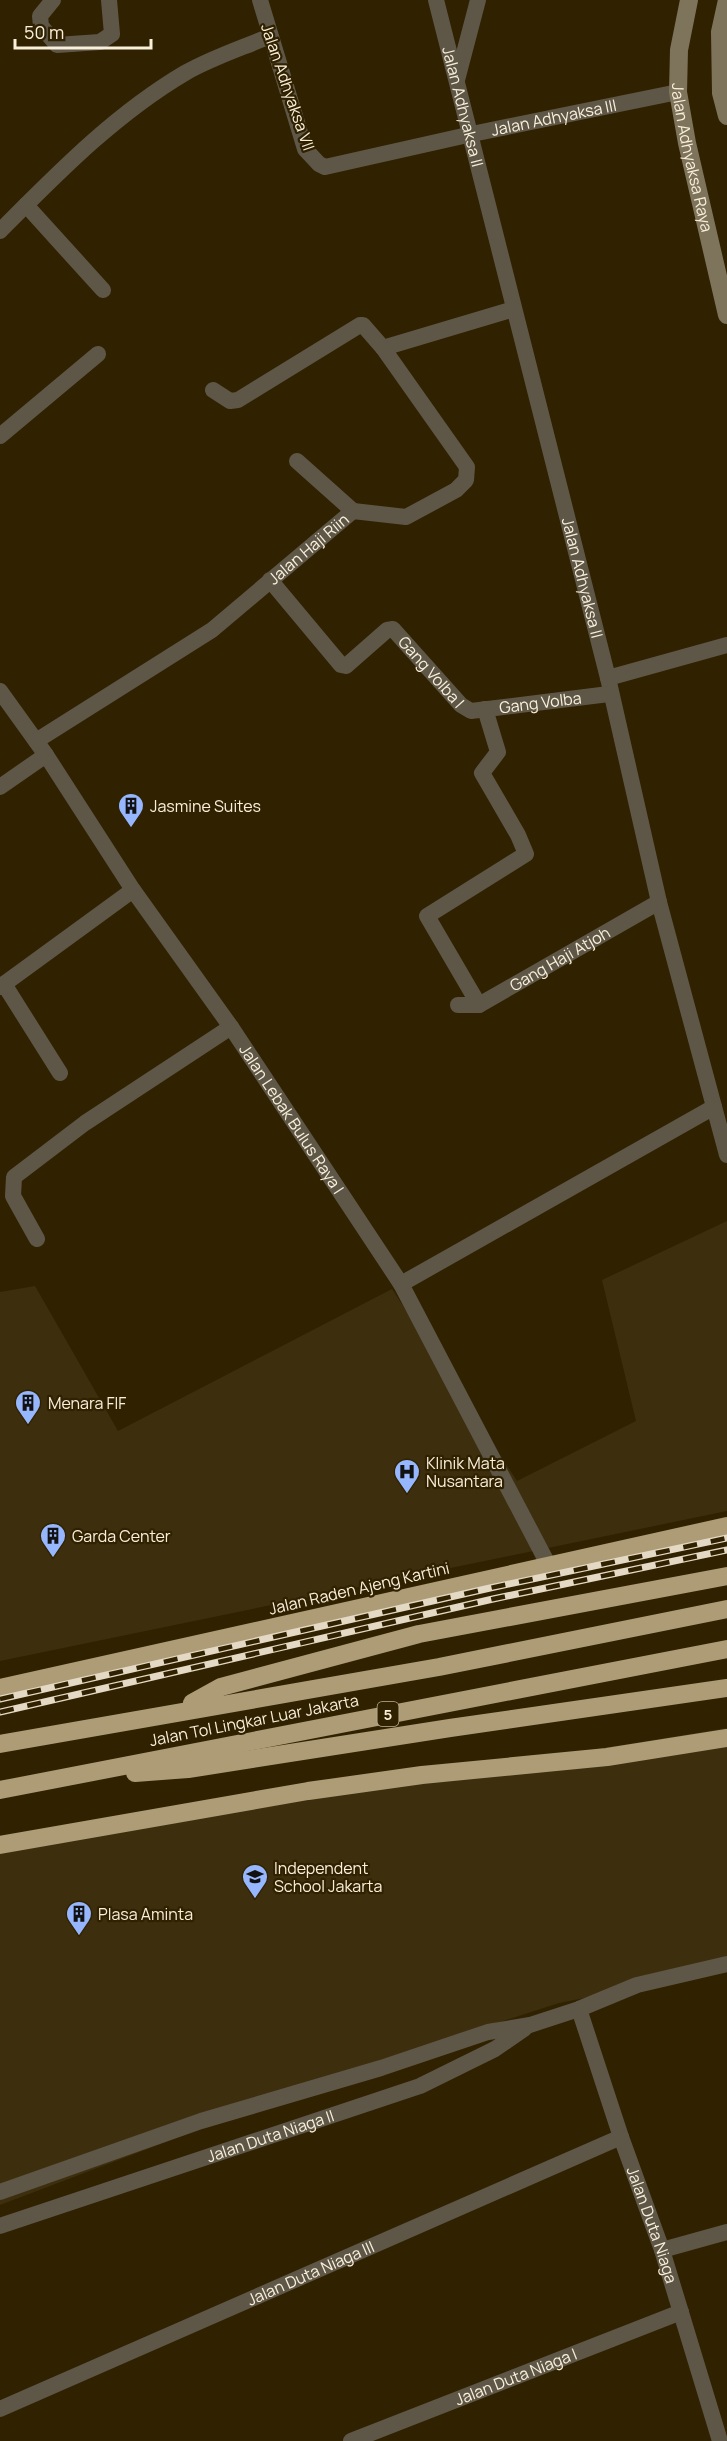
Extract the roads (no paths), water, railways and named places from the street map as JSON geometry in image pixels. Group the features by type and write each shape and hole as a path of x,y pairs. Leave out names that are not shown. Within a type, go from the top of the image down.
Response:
{"highway":[{"name":"Jalan Raden Ajeng Kartini","path":"0,1688 727,1526"},
{"path":"174,1712 222,1687 419,1634 727,1576"},
{"name":"Jalan Tol Lingkar Luar Jakarta","path":"0,1744 439,1667 727,1609"},
{"name":"Jalan Tol Lingkar Luar Jakarta","path":"0,1790 727,1648"},
{"path":"48,1781 188,1769 727,1688"},
{"path":"0,1845 308,1791 422,1775 607,1757 727,1738"}],"main road":[{"name":"Jalan Adhyaksa Raya","path":"689,0 679,50 678,93 687,143 727,315"},
{"path":"727,0 720,33 721,93 727,116"}],"street":[{"path":"54,0 40,16 40,26 57,45 100,42 112,34 109,0"},
{"name":"Jalan Adhyaksa VII","path":"260,0 305,149 318,164 326,167"},
{"name":"Jalan Adhyaksa II","path":"436,0 472,134 513,309 608,686 658,902 727,1155"},
{"path":"457,80 478,0"},
{"path":"0,231 90,142 143,99 188,71 270,36"},
{"name":"Jalan Adhyaksa III","path":"326,167 472,134 678,93"},
{"path":"26,205 103,290"},
{"path":"213,390 230,401 238,400 360,325 366,327 382,348 513,309"},
{"name":"Jalan Haji Riin","path":"36,741 212,630 353,511 406,517 456,490 466,480 467,467 382,348"},
{"path":"0,436 98,354"},
{"path":"297,461 353,511"},
{"name":"Gang Volba I","path":"270,580 340,665 346,666 387,630 393,629 461,705 478,710"},
{"name":"Gang Volba","path":"478,710 608,686 727,645"},
{"name":"Jalan Lebak Bulus Raya I","path":"0,691 46,755 133,890 231,1027 401,1284 549,1566"},
{"path":"478,710 498,752 482,774 518,835 526,854 427,915 479,1005"},
{"path":"0,787 46,755"},
{"path":"60,1073 2,986 133,890"},
{"name":"Gang Haji Atjoh","path":"458,1005 479,1005 658,902"},
{"path":"37,1239 13,1196 14,1177 85,1123 231,1027"},
{"path":"401,1284 714,1107"},
{"name":"Jalan Duta Niaga II","path":"0,2192 201,2121 381,2068 488,2032 530,2025 579,2009 637,1985 727,1964"},
{"name":"Jalan Duta Niaga","path":"579,2009 621,2137 662,2250 720,2441"},
{"name":"Jalan Duta Niaga II","path":"0,2226 420,2086 495,2049 530,2025"},
{"name":"Jalan Duta Niaga III","path":"0,2409 621,2137"},
{"path":"662,2250 727,2232"},
{"name":"Jalan Duta Niaga I","path":"351,2441 681,2312"}],"railway":[{"path":"0,1699 490,1588 727,1538"},
{"path":"0,1712 493,1599 727,1550"}],"place":[{"name":"Jasmine Suites","path":"131,829"},
{"name":"Menara FIF","path":"28,1426"},
{"name":"Klinik Mata Nusantara","path":"407,1495"},
{"name":"Garda Center","path":"53,1559"},
{"name":"Independent School Jakarta","path":"255,1900"},
{"name":"Plasa Aminta","path":"79,1937"}]}
